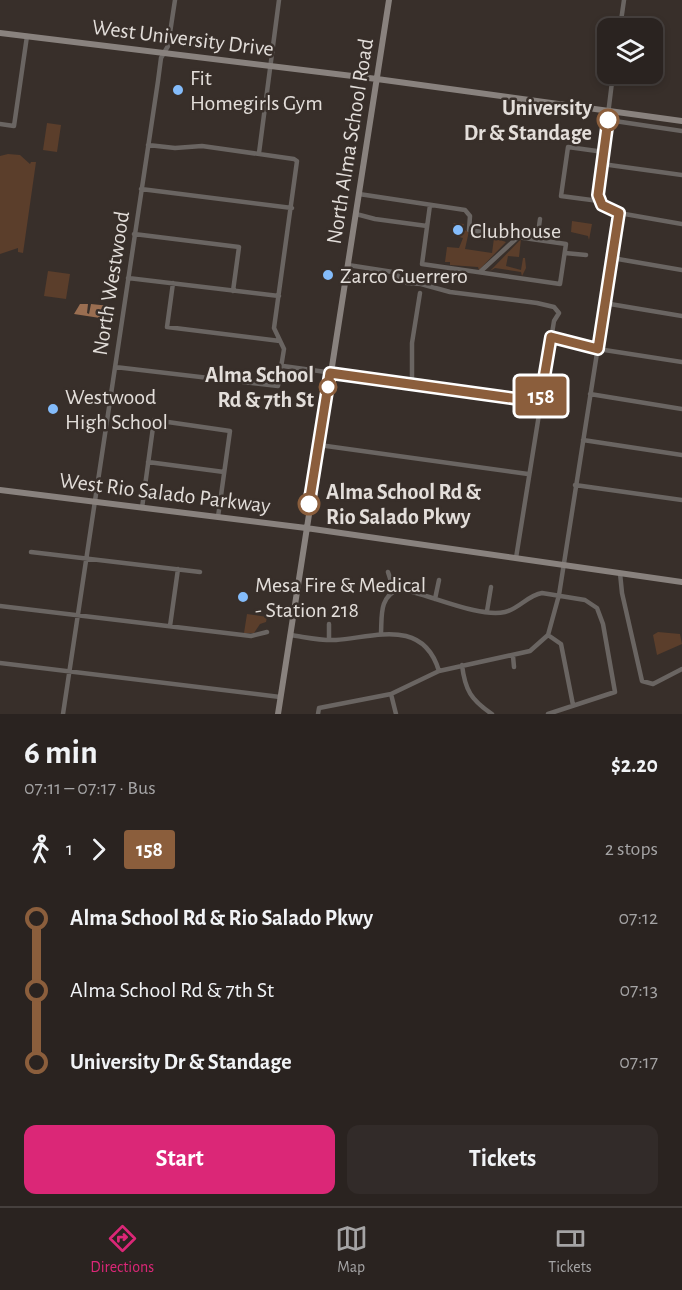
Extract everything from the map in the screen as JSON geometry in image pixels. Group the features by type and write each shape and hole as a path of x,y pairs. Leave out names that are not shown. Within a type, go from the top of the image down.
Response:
{"main road":[{"name":"North Alma School Road","path":"278,714 389,0"},
{"name":"West University Drive","path":"0,33 377,79 682,121"},
{"name":"West Rio Salado Parkway","path":"0,490 306,528 682,582"}],"street":[{"name":"North Westwood","path":"63,714 141,189 175,0"},
{"path":"259,153 279,0"},
{"path":"621,18 624,0"},
{"path":"0,124 14,126 27,36"},
{"path":"599,201 613,84"},
{"path":"608,120 682,130"},
{"path":"115,367 278,386 283,366 284,349 274,328 297,161 259,153 202,146 175,148 148,145"},
{"path":"604,152 568,147 561,196 599,201 605,208 619,213 682,224"},
{"path":"602,164 682,175"},
{"path":"141,189 292,208"},
{"path":"359,194 430,205 469,212 469,230 566,244 560,284 422,264 430,205"},
{"path":"318,714 319,708 391,694 439,671 513,656 536,648 548,635 559,595 619,213"},
{"path":"356,214 427,226"},
{"path":"537,240 540,219"},
{"path":"134,234 239,247 233,291"},
{"path":"480,272 518,237"},
{"path":"565,252 586,255"},
{"path":"612,258 682,270"},
{"path":"348,265 393,272 407,284 421,284 450,292 537,303 554,308 559,313 554,321 551,337 516,558"},
{"path":"128,278 279,296"},
{"path":"173,283 167,327 280,341"},
{"path":"412,384 412,343 420,293"},
{"path":"604,303 682,316"},
{"path":"551,337 598,349 682,362"},
{"path":"283,366 540,402"},
{"path":"590,394 682,409"},
{"path":"142,508 154,420 230,431 218,517"},
{"path":"583,440 682,455"},
{"path":"319,445 528,474"},
{"path":"148,462 224,472"},
{"path":"575,484 682,500"},
{"path":"31,552 200,572"},
{"path":"170,626 178,569"},
{"path":"388,572 394,591"},
{"path":"620,573 622,593 642,681 649,684 658,683 682,669"},
{"path":"435,599 439,580"},
{"path":"487,611 491,587"},
{"path":"381,633 384,602 394,591 405,590 468,608 487,611 508,611 535,594 559,595 585,600 600,614 615,692 548,714"},
{"path":"0,606 251,636 267,632"},
{"path":"467,616 468,608"},
{"path":"329,624 329,640"},
{"path":"290,635 329,640 381,633 418,641 433,654 439,671"},
{"path":"548,635 558,639 561,644 573,705"},
{"path":"513,656 514,667"},
{"path":"0,663 280,697"},
{"path":"462,665 468,693 492,714"},
{"path":"391,694 396,714"}],"shaded area":[{"path":"47,123 61,125 57,152 43,150"},
{"path":"20,155 30,164 36,162 23,253 18,252 18,248 0,254 0,156"},
{"path":"572,221 592,224 589,240 588,236 571,232"},
{"path":"453,223 464,224 462,230 469,231 465,249 492,253 494,238 506,242 479,270 478,267 450,265 450,262 445,262 447,247 459,248 463,238 452,235 460,234 461,230"},
{"path":"521,239 519,257 508,256 506,266 521,270 523,258 525,258 526,268 522,276 521,272 495,268 490,271"},
{"path":"48,271 70,274 66,299 44,296"},
{"path":"80,304 88,304 87,313 89,314 91,304 110,306 109,314 101,313 100,318 74,314"},
{"path":"247,614 267,617 266,622 260,624 254,633 244,633"},
{"path":"658,632 680,634 682,644 657,655 653,635"}],"bus line":[{"name":"158","path":"309,504 330,373 540,402 551,337 576,341 598,349 619,213 605,208 599,201 598,195 608,120"}],"place":[{"name":"Fit Homegirls Gym","path":"178,90"},
{"name":"University Dr & Standage","path":"608,120"},
{"name":"Clubhouse","path":"458,230"},
{"name":"Zarco Guerrero","path":"328,275"},
{"name":"Alma School Rd & 7th St","path":"328,387"},
{"name":"Westwood High School","path":"53,409"},
{"name":"Alma School Rd & Rio Salado Pkwy","path":"309,504"},
{"name":"Mesa Fire & Medical - Station 218","path":"243,597"}]}
